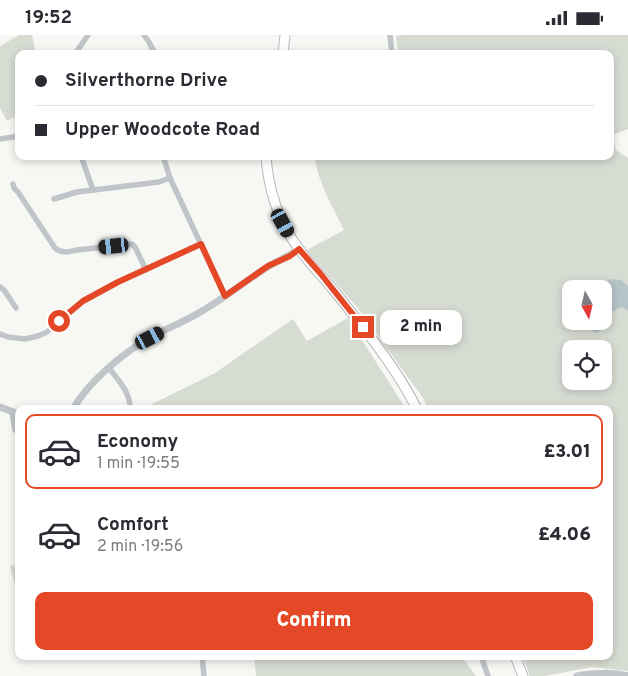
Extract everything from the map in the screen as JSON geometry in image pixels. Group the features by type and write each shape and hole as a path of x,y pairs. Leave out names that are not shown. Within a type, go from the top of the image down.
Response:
{"main road":[{"path":"283,50 285,35"},
{"path":"267,160 275,204 283,223 299,249 363,327 416,405"},
{"path":"517,660 523,676"}],"street":[{"path":"78,50 88,35"},
{"path":"144,35 150,42 153,50"},
{"path":"390,35 392,50"},
{"path":"0,139 15,137"},
{"path":"83,160 93,190"},
{"path":"164,160 170,178 225,296"},
{"path":"54,199 77,192 170,178"},
{"path":"13,183 14,188 58,251 69,253 77,250 132,244 146,270"},
{"path":"0,334 25,339 38,336 47,331 83,301 118,282 201,244"},
{"path":"75,405 87,388 129,351 202,311 268,266 290,256 299,249"},
{"path":"0,287 16,308"},
{"path":"109,368 128,395 130,405"},
{"path":"0,407 15,413 15,430"},
{"path":"202,660 204,676"},
{"path":"482,660 488,676"},
{"path":"577,676 620,674 628,676"}],"shaded area":[{"path":"19,35 32,35 35,50 15,50 15,117 7,121 0,108 0,46"},
{"path":"628,35 628,129 614,135 614,50 398,50 396,36"},
{"path":"614,140 616,150 628,158 628,671 592,667 545,676 530,676 524,660 613,660 613,405 426,405 357,307 307,250 344,230 319,175 315,160 614,160"},
{"path":"612,279 621,280 628,286 628,311 622,307 612,312 612,280 609,280"},
{"path":"348,318 403,405 152,404 215,373 293,319 307,341"},
{"path":"15,565 15,585 10,566"},
{"path":"254,660 464,660 476,676 256,676"}],"route":[{"path":"59,321 83,301 118,282 201,244 225,296 268,266 290,256 299,249 363,327"}]}
